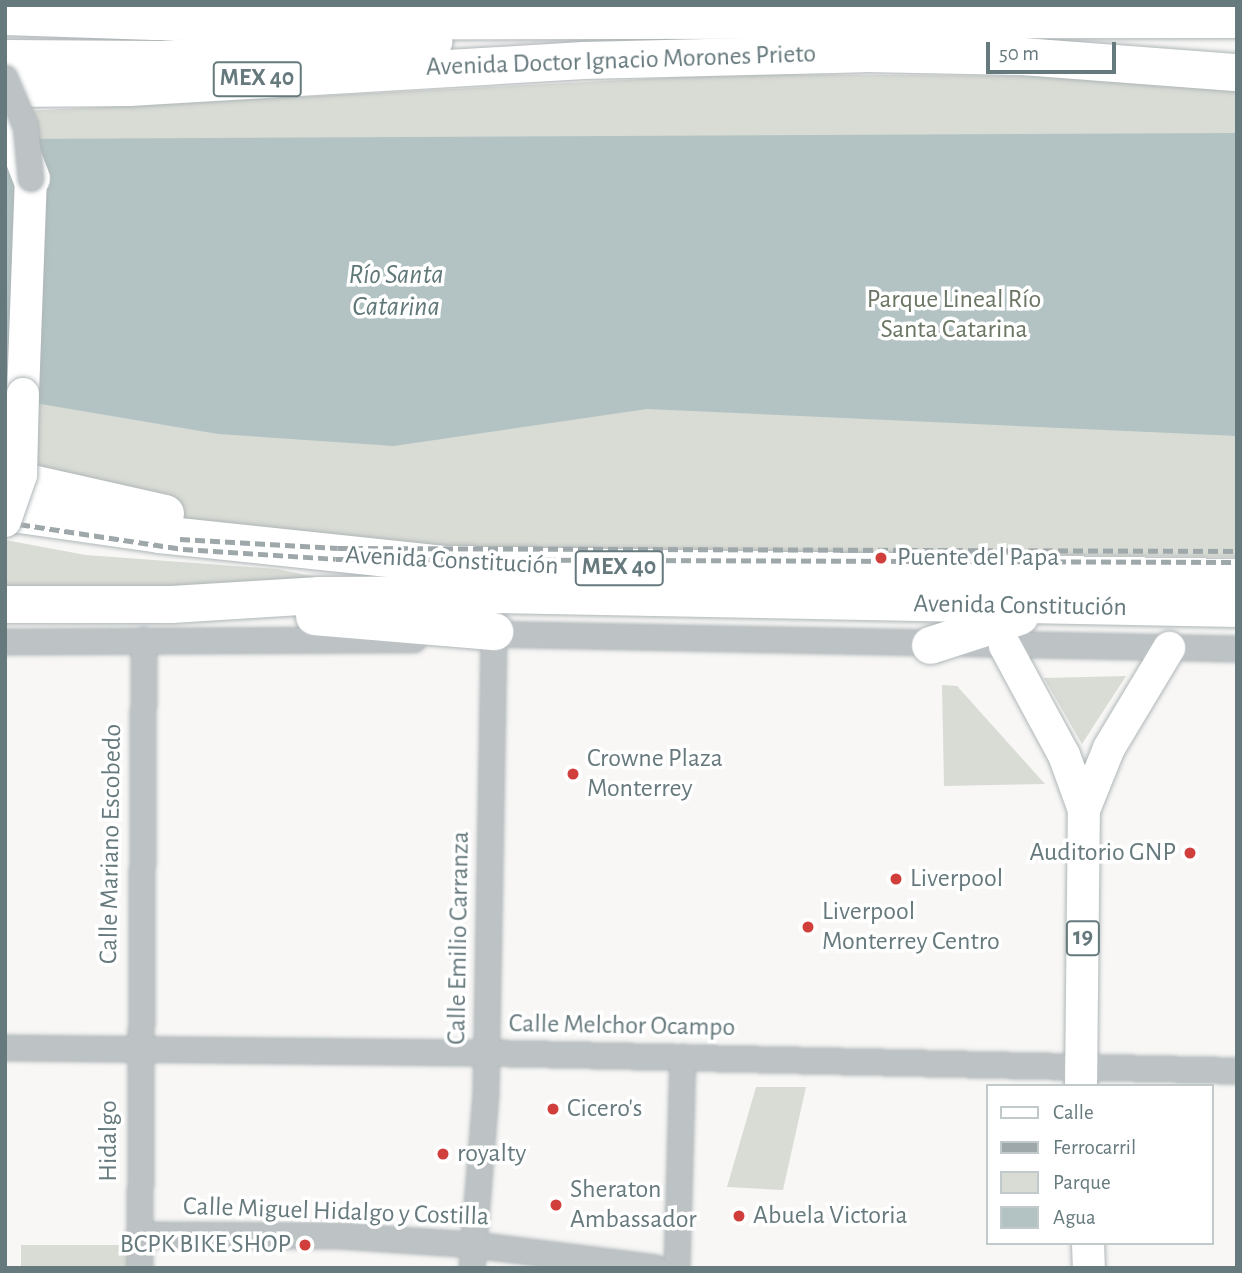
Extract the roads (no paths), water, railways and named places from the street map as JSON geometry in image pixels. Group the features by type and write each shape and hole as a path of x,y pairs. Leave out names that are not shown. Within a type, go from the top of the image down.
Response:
{"highway":[{"path":"290,5 336,19"},
{"path":"5,58 162,58 526,36 671,11"},
{"name":"Avenida Doctor Ignacio Morones Prieto","path":"5,16 336,19 405,12 944,12 1222,40"},
{"name":"Avenida Doctor Ignacio Morones Prieto","path":"5,88 155,85 583,60 863,53 1023,56 1222,40"},
{"path":"5,111 31,179"},
{"path":"5,470 23,394"},
{"path":"5,477 195,520 443,564"},
{"name":"Avenida Constitución","path":"5,512 159,534 443,564 1237,577"},
{"path":"1165,574 1237,585"},
{"name":"Avenida Constitución","path":"5,604 171,604 320,595 494,594 1047,607 1237,608"},
{"path":"5,624 171,604 494,631"},
{"path":"930,645 1047,607"}],"main road":[{"path":"5,521 21,475 31,179"},
{"name":"19","path":"1005,646 1064,755 1084,810 1081,1076"},
{"name":"19","path":"1084,810 1109,748 1168,648"},
{"path":"1088,1245 1089,1268"}],"street":[{"path":"5,78 26,127 31,179"},
{"path":"5,642 439,640 494,631 930,645 1237,649"},
{"name":"Calle Emilio Carranza","path":"473,1256 486,1053 494,631"},
{"name":"Calle Mariano Escobedo","path":"139,1048 144,640"},
{"name":"Calle Melchor Ocampo","path":"5,1048 683,1057 1081,1076 1237,1071"},
{"name":"Hidalgo","path":"139,1048 139,1235"},
{"path":"677,1268 683,1057"},
{"path":"139,1235 140,1268"},
{"name":"Calle Miguel Hidalgo y Costilla","path":"139,1235 340,1236 473,1256 656,1268"}],"water":[{"name":"Río Santa Catarina","path":"1237,133 1237,436 647,409 394,446 218,434 5,398 5,139"}],"railway":[{"path":"5,522 183,549 336,559 1237,562"},
{"path":"180,539 338,548 1237,551"}],"place":[{"name":"Puente del Papa","path":"881,558"},
{"name":"Crowne Plaza Monterrey","path":"573,774"},
{"name":"Auditorio GNP","path":"1190,853"},
{"name":"Liverpool","path":"896,879"},
{"name":"Liverpool Monterrey Centro","path":"808,927"},
{"name":"Cicero's","path":"553,1109"},
{"name":"royalty","path":"443,1154"},
{"name":"Sheraton Ambassador","path":"556,1205"},
{"name":"Abuela Victoria","path":"739,1216"},
{"name":"BCPK BIKE SHOP","path":"305,1245"}],"park label":[{"name":"Parque Lineal Río Santa Catarina","path":"954,315"}]}
